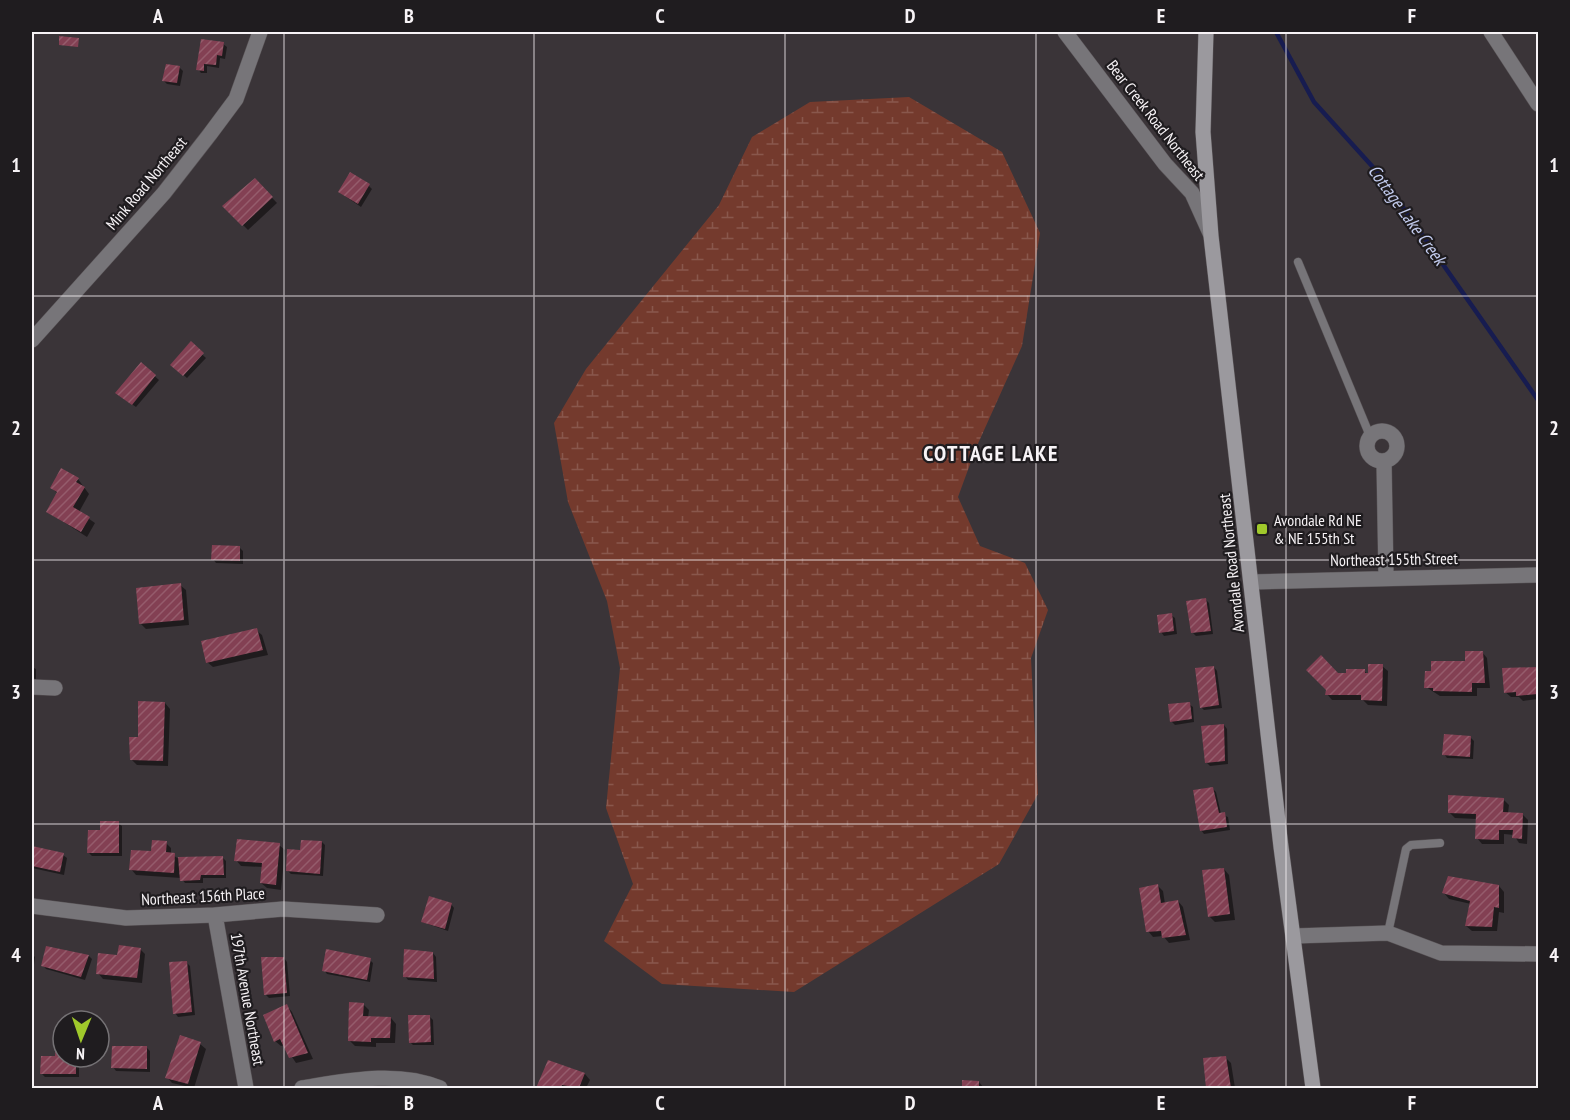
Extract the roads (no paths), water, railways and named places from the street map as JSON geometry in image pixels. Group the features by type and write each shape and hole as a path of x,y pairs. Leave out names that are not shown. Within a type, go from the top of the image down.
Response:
{"main road":[{"name":"Avondale Road Northeast","path":"1206,32 1203,132 1211,236 1312,1089"}],"street":[{"name":"Mink Road Northeast","path":"33,336 164,193 210,134 236,99 260,32"},
{"name":"Bear Creek Road Northeast","path":"1065,32 1159,155 1192,193 1211,236"},
{"path":"1491,32 1539,104"},
{"path":"1383,431 1395,438 1396,453 1384,461 1374,459 1368,451 1370,436 1383,431"},
{"path":"1384,461 1386,576"},
{"name":"Northeast 155th Street","path":"1251,582 1386,576 1539,575"},
{"path":"32,687 55,688"},
{"name":"Northeast 156th Place","path":"32,906 126,918 214,915 283,909 377,915"},
{"name":"197th Avenue Northeast","path":"214,915 246,1089"},
{"path":"1294,936 1388,933 1441,953 1539,954"},
{"path":"302,1089 392,1078 435,1086"}],"lane":[{"path":"1298,262 1370,436"},
{"path":"1388,933 1406,849 1411,845 1440,843"}],"waterway":[{"name":"Cottage Lake Creek","path":"1276,32 1314,102 1381,176 1538,400"}],"place":[{"name":"Avondale Rd NE & NE 155th St","path":"1262,529"}],"district":[{"name":"COTTAGE LAKE","path":"991,453"}]}
